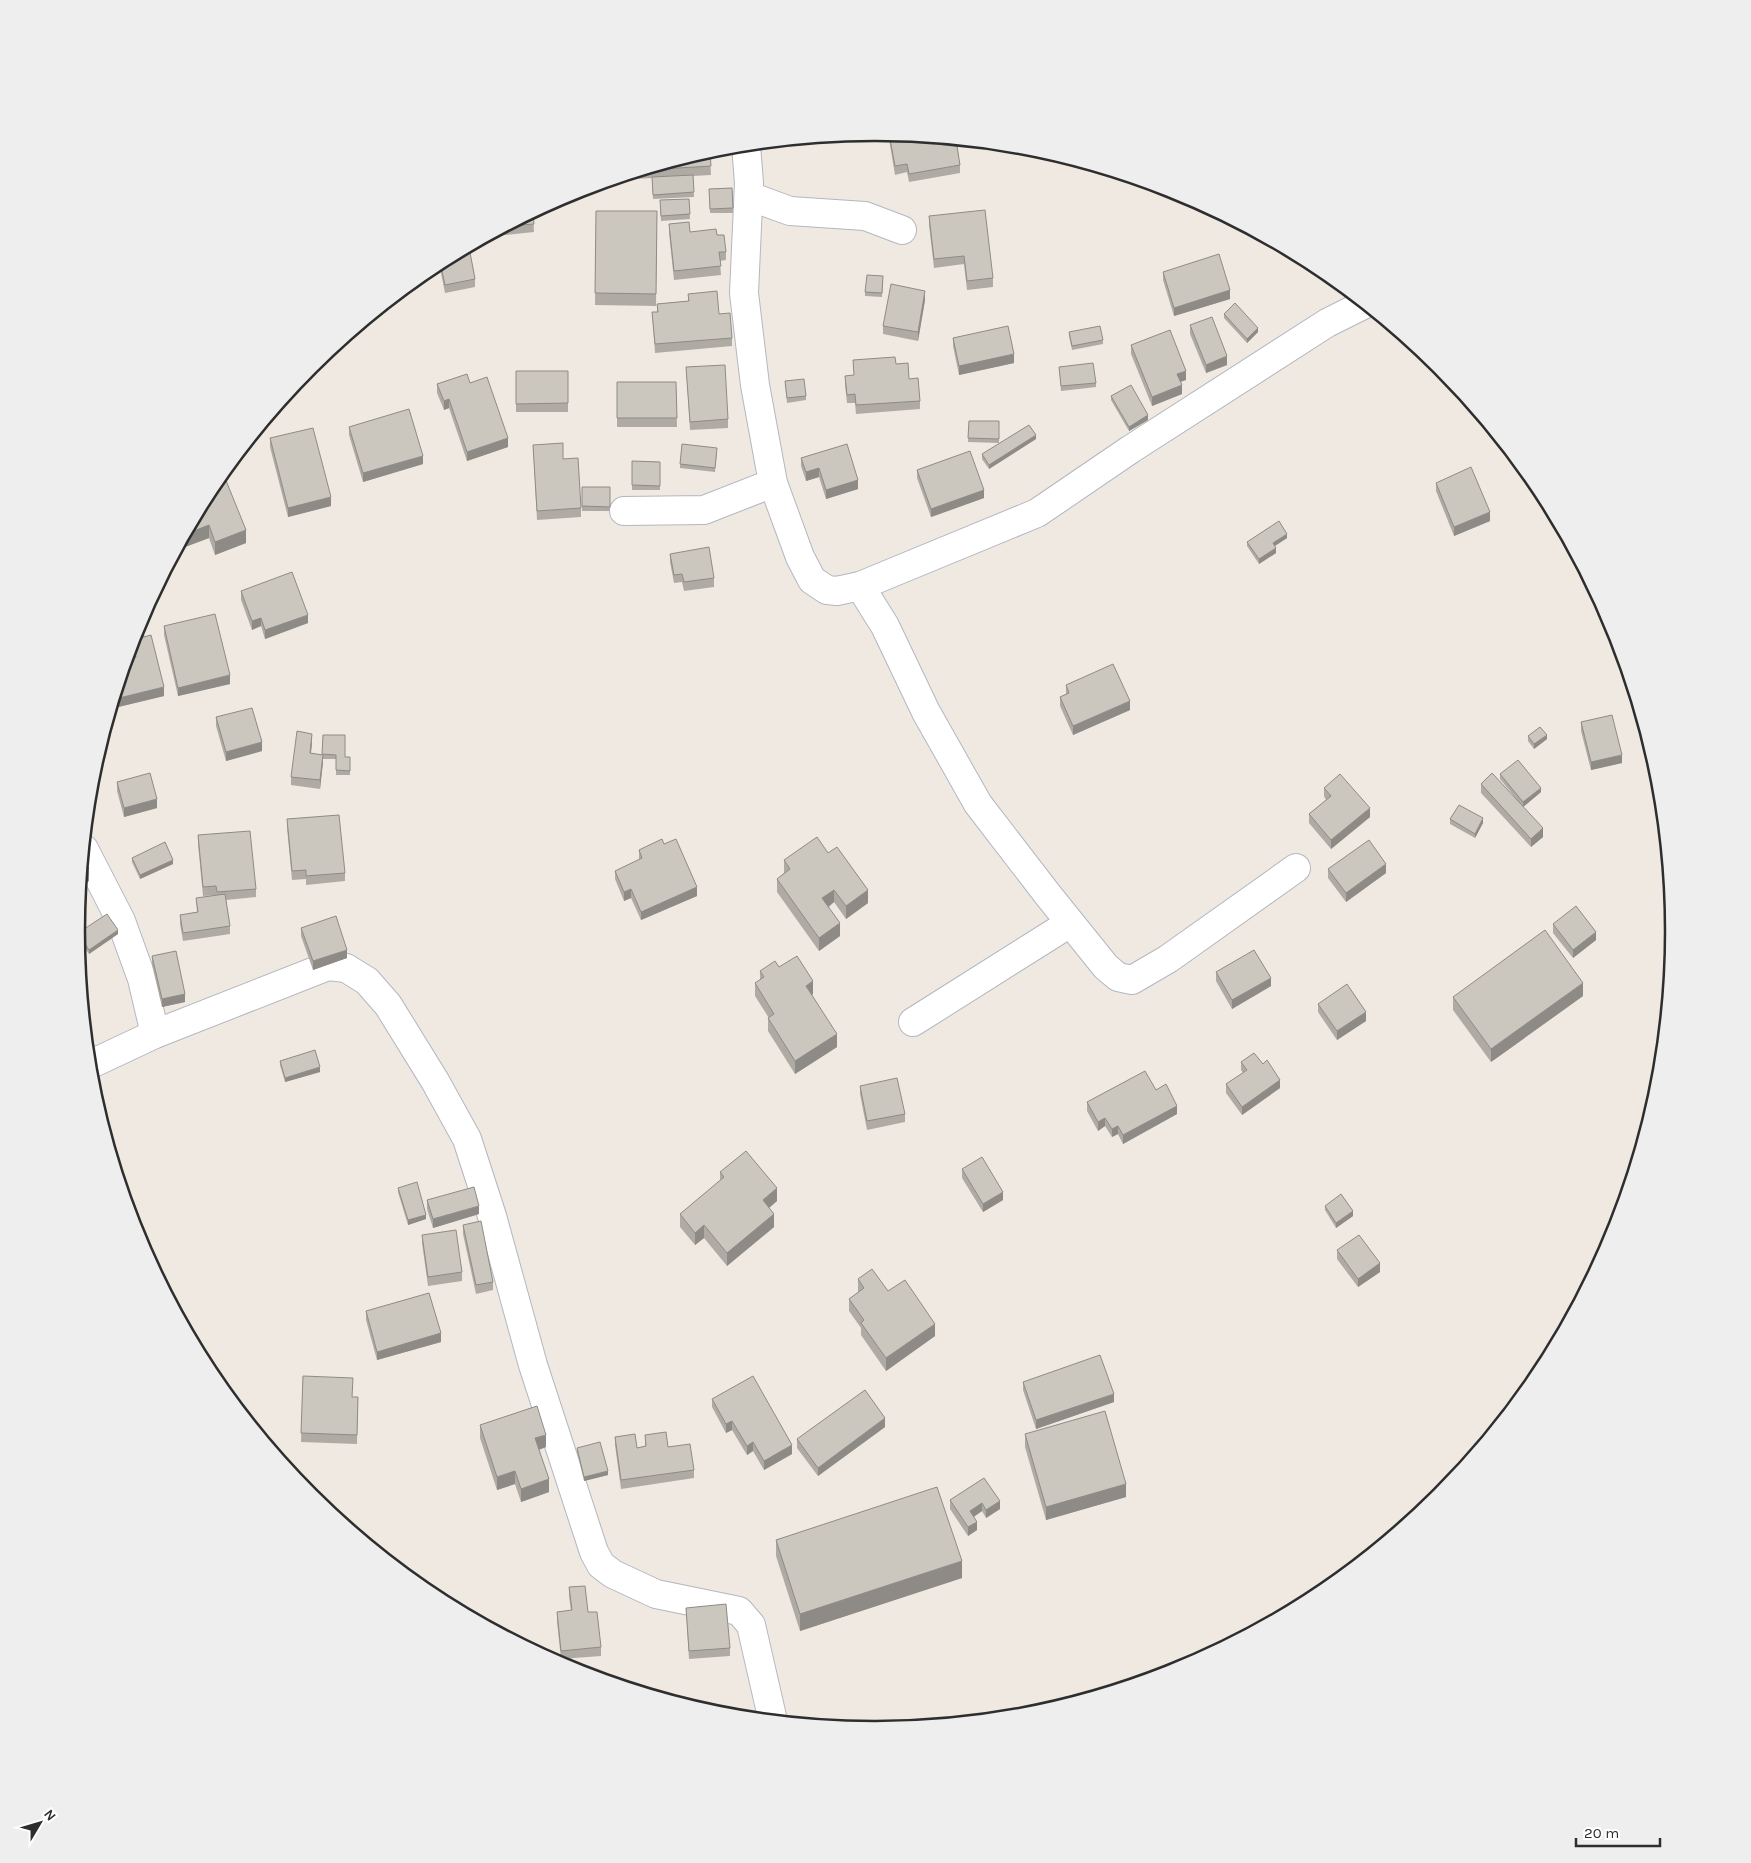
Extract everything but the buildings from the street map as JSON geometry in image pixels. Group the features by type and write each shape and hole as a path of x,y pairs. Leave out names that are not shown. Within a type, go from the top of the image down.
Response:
{"street":[{"path":"746,152 749,196 744,293 755,385 773,483 800,557 812,580 827,590 837,591 860,586 1037,513 1131,449 1327,323 1360,306"},
{"path":"749,196 790,211 865,216 902,230"},
{"path":"624,511 704,510 773,483"},
{"path":"860,586 885,626 926,712 978,804 1106,968 1118,978 1132,980 1168,959 1296,868"},
{"path":"89,859 121,921 142,979 155,1034"},
{"path":"913,1022 1070,923"},
{"path":"96,1062 155,1034 328,966 346,968 367,981 388,1005 435,1081 467,1139 492,1216 533,1365 594,1552 601,1565 612,1574 656,1594 739,1611 746,1617 751,1625 772,1715"}]}
